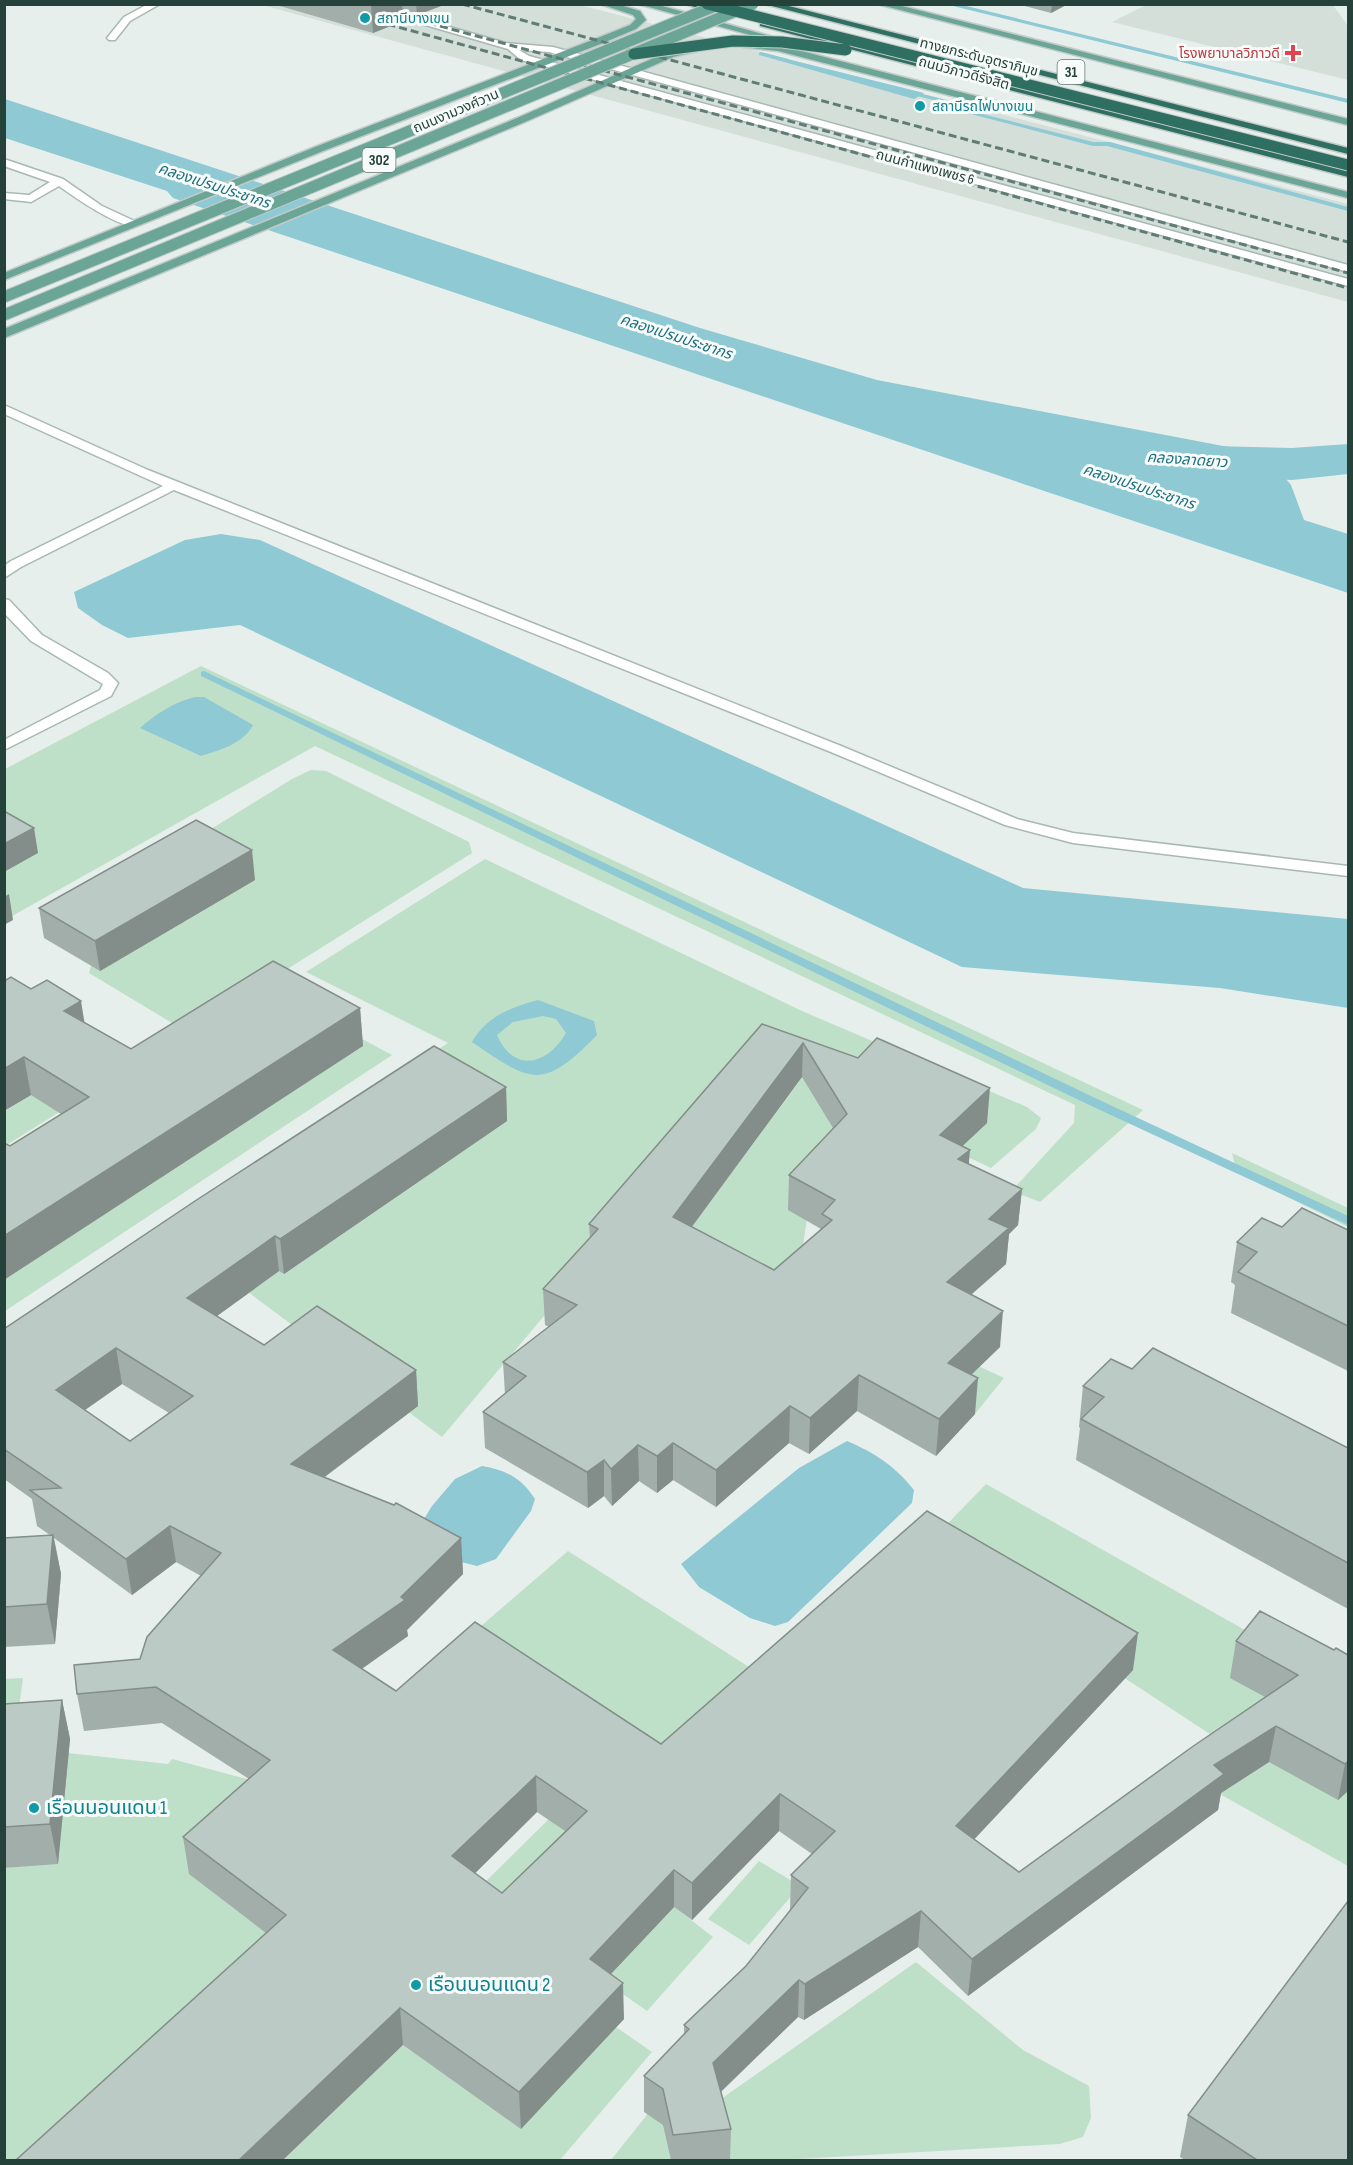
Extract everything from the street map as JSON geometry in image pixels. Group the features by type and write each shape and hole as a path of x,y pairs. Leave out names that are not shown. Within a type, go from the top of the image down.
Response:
{"highway":[{"name":"ถนนวิภาวดีรังสิต","path":"689,4 1348,174"},
{"name":"ทางยกระดับอุตราภิมุข","path":"707,4 1348,165"},
{"name":"ทางยกระดับอุตราภิมุข","path":"768,4 1348,151"},
{"name":"ถนนวิภาวดีรังสิต","path":"794,4 1348,140"},
{"path":"634,54 717,42 755,41 807,44 848,50 1348,174"}],"main road":[{"path":"4,277 319,149 633,27 641,20 637,13 604,4"},
{"name":"ถนนวิภาวดีรังสิต","path":"642,4 1348,188"},
{"name":"ถนนงามวงศ์วาน","path":"4,297 720,4"},
{"name":"ถนนงามวงศ์วาน","path":"4,315 753,4"},
{"name":"31","path":"880,4 1348,123"},
{"path":"4,334 521,120 669,55 695,48 740,45 778,48 1348,195"},
{"path":"453,98 496,89 541,100 542,106 521,120"}],"street":[{"path":"112,38 127,18 156,4"},
{"name":"ถนนกำแพงเพชร 6","path":"357,4 505,46 549,49 1348,268"},
{"name":"ถนนกำแพงเพชร 6","path":"505,46 525,58 542,63 1348,283"},
{"path":"4,162 59,181 98,208 135,224"},
{"path":"4,196 31,199 59,181"},
{"path":"4,409 174,485 836,749 1011,822 1073,838 1348,871"},
{"path":"4,574 16,564 174,485"},
{"path":"4,603 15,618 40,643 104,676 111,683 106,693 4,746"}],"shaded area":[{"name":"โรงพยาบาลวิภาวดี","path":"1148,4 1333,5 1348,26 1348,80 1112,22"},
{"path":"262,5 580,5 1348,204 1348,302"}],"green space":[{"path":"201,666 1143,1110 1040,1202 1022,1195 1017,1185 1074,1123 1075,1105 315,746 5,920 5,769"},
{"path":"311,770 326,771 469,842 472,853 187,1032 89,973 98,941 65,919 292,779"},
{"path":"485,859 802,1011 1027,1107 1041,1118 1036,1129 991,1168 858,1105 813,1175 798,1282 1004,1378 975,1414 673,1252 804,1075 677,1158 442,1437 252,1295 186,1228 195,1211 448,1043 306,972"},
{"path":"275,992 392,1055 5,1311 5,1163"},
{"path":"89,1059 125,1071 5,1146 5,1111"},
{"path":"1232,1153 1348,1208 1348,1227 1237,1172"},
{"path":"986,1484 1348,1688 1348,1866 1184,1774 1225,1744 925,1547"},
{"path":"568,1551 749,1667 656,1754 474,1632"},
{"path":"23,1678 18,1715 5,1716 5,1679"},
{"path":"68,1753 168,1764 172,1759 284,1789 290,1952 64,2160 5,2160 5,1868 58,1863"},
{"path":"554,1814 713,1937 647,2011 476,1891"},
{"path":"759,1861 800,1886 749,1945 708,1919"},
{"path":"916,1962 1023,2050 1089,2086 1091,2118 1083,2137 1060,2144 781,2160 611,2160 681,2072 721,2099"},
{"path":"616,2027 652,2052 560,2160 283,2160 403,2045 521,2128"}],"water":[{"path":"775,56 924,93 914,99 770,58"},
{"name":"คลองเปรมประชากร","path":"5,99 700,328 877,380 1265,454 1291,485 1304,520 1348,534 1348,593 173,198 167,191 5,138"},
{"path":"221,534 260,540 1023,888 1348,919 1348,1008 1220,988 962,967 240,625 128,638 102,625 78,608 74,592 185,540"},
{"path":"195,697 204,697 253,725 249,732 237,742 201,756 140,728 166,709"},
{"path":"538,1000 594,1021 597,1035 563,1065 550,1072 537,1075 524,1073 510,1066 472,1042 484,1026 500,1014","holes":["543,1016 556,1019 566,1033 549,1053 530,1061 521,1060 512,1055 497,1035 513,1022"]},
{"path":"847,1441 867,1450 892,1467 914,1490 912,1503 788,1622 775,1626 750,1618 699,1587 681,1564 799,1468"},
{"path":"482,1466 513,1476 535,1499 531,1511 496,1559 477,1566 457,1561 413,1537 432,1506 455,1479"}],"building":[{"path":"4,811 34,828 4,844"},
{"path":"196,820 252,850 95,941 39,908"},
{"path":"273,961 360,1008 4,1236 4,1143 10,1146 89,1097 24,1057 4,1069 4,981 11,977 31,989 47,980 81,1001 64,1011 131,1049"},
{"path":"762,1024 858,1058 877,1038 990,1088 940,1135 970,1150 958,1159 1022,1189 989,1219 1009,1228 947,1282 1003,1311 948,1363 978,1378 939,1419 859,1375 810,1418 790,1406 716,1470 673,1443 657,1456 638,1445 611,1469 604,1460 587,1472 483,1412 526,1376 503,1362 577,1305 543,1289 598,1229 589,1224","holes":["803,1043 847,1114 789,1175 835,1200 822,1214 832,1220 774,1270 673,1217"]},
{"path":"434,1046 506,1087 280,1239 275,1236 187,1298 264,1345 317,1306 416,1370 291,1464 394,1505 396,1503 461,1538 401,1597 405,1600 333,1650 396,1691 475,1622 661,1744 927,1511 1138,1633 956,1826 1019,1872 1192,1747 1298,1675 1236,1641 1260,1611 1348,1655 1348,1761 1345,1764 1276,1726 1214,1765 1224,1774 972,1959 921,1911 805,1984 799,1980 713,2063 731,2129 673,2135 663,2089 644,2076 689,2029 684,2025 746,1966 808,1888 791,1875 835,1831 780,1794 692,1883 674,1870 590,1959 623,1983 519,2092 400,2008 239,2160 16,2160 286,1915 183,1837 270,1760 156,1687 77,1694 74,1665 140,1659 147,1637 221,1553 170,1526 126,1559 30,1490 61,1488 4,1449 4,1329 195,1201","holes":["116,1348 193,1396 130,1441 56,1390","536,1776 587,1811 502,1893 452,1856"]},
{"path":"1302,1208 1348,1230 1348,1326 1238,1272 1257,1252 1237,1242 1262,1218 1282,1227"},
{"path":"1153,1348 1348,1448 1348,1563 1081,1419 1104,1397 1083,1386 1111,1359 1132,1369"},
{"path":"53,1535 47,1604 4,1607 4,1538"},
{"path":"62,1700 50,1824 4,1827 4,1704"},
{"path":"1348,1901 1348,2160 1257,2160 1188,2115"}],"waterway":[{"path":"948,4 1348,101"},
{"path":"761,54 786,60"},
{"path":"907,92 956,104 969,112 1093,144 1107,144 1348,209"},
{"name":"คลองลาดยาว","path":"1176,460 1292,464 1348,459"},
{"path":"204,674 1089,1100 1348,1221"}],"railway":[{"path":"359,4 1348,273"},
{"path":"462,4 1348,242"},
{"path":"376,21 1348,288"}],"place":[{"name":"สถานีบางเขน","path":"365,18"},
{"name":"โรงพยาบาลวิภาวดี","path":"1293,53"},
{"name":"สถานีรถไฟบางเขน","path":"920,106"},
{"name":"เรือนนอนแดน 1","path":"34,1808"},
{"name":"เรือนนอนแดน 2","path":"416,1985"}]}
